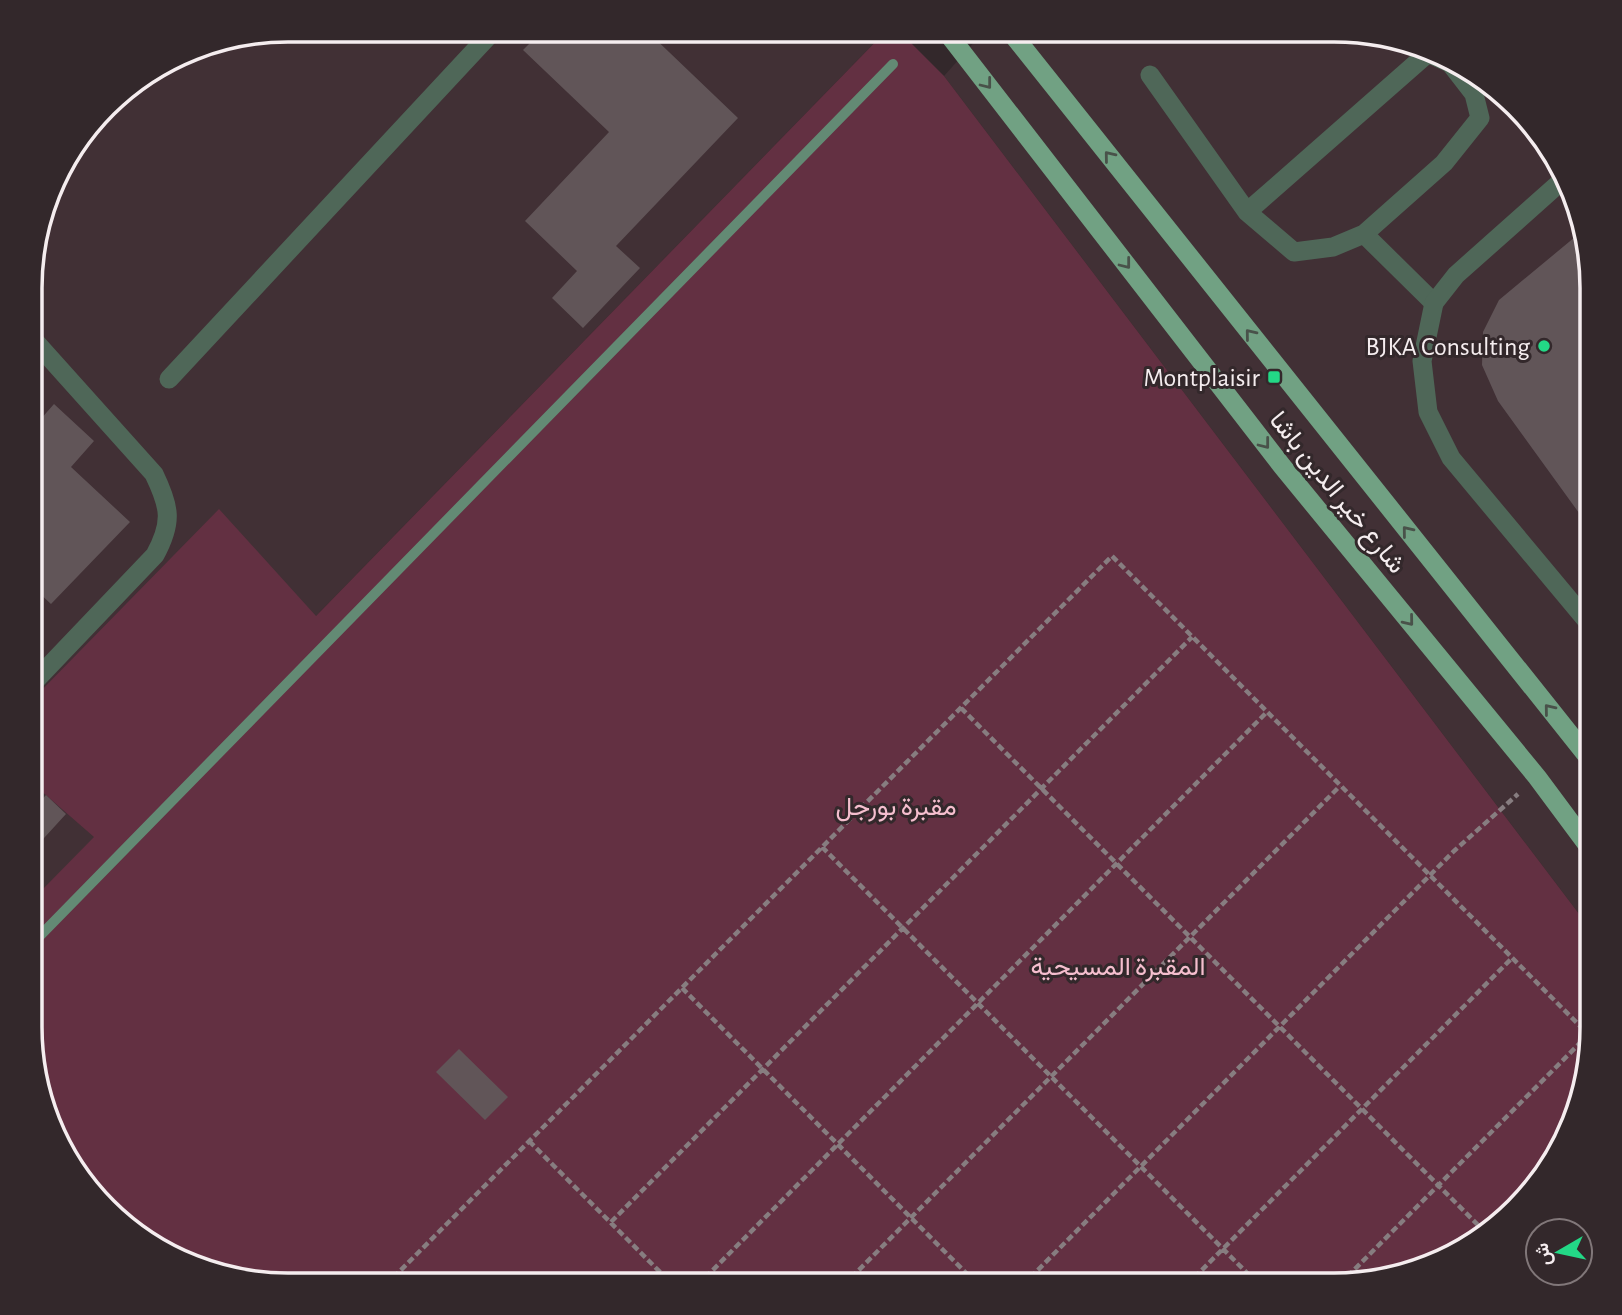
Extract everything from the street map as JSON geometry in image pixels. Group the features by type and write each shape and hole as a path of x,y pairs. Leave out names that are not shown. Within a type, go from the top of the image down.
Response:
{"main road":[{"name":"شارع خير الدين باشا","path":"955,43 1282,466 1537,777 1580,835"},
{"name":"شارع خير الدين باشا","path":"1019,43 1580,746"}],"street":[{"path":"169,379 483,42"},
{"path":"1247,212 1422,58"},
{"path":"1150,75 1247,212 1294,253 1333,247 1364,234 1444,163 1480,118 1474,94 1461,77"},
{"path":"1557,184 1456,275 1434,303 1422,361 1428,412 1451,458 1579,611"},
{"path":"1364,234 1434,303"},
{"path":"42,349 154,474 166,498 168,515 165,536 155,555 43,673"}],"path":[{"path":"399,1272 1112,556 1580,1026"},
{"path":"611,1222 1192,637"},
{"path":"961,708 1479,1226"},
{"path":"710,1272 1267,712"},
{"path":"1035,1273 1454,851 1537,777"},
{"path":"856,1273 1340,786"},
{"path":"822,847 1247,1273"},
{"path":"1199,1273 1511,958"},
{"path":"682,988 966,1273"},
{"path":"1352,1272 1579,1047"},
{"path":"529,1141 661,1272"}],"shaded area":[{"path":"875,43 316,616 43,889 44,256 50,224 67,179 83,151 114,114 151,83 179,67 224,50 256,44"},
{"path":"974,43 1366,44 1413,55 1443,67 1471,83 1508,114 1539,151 1555,179 1572,224 1579,272 1580,915 944,76"}],"green space":[{"name":"مقبرة بورجل","path":"875,43 911,43 944,76 1580,915 1578,1059 1572,1091 1555,1136 1539,1164 1519,1189 1471,1232 1443,1248 1413,1260 1366,1271 272,1272 224,1265 179,1248 138,1222 114,1201 93,1177 67,1136 50,1091 43,1043 43,889 94,837 43,792 43,689 219,509 316,616"}],"building":[{"path":"531,42 659,42 738,118 616,246 640,268 583,328 552,298 577,271 525,221 609,132 523,50"},
{"path":"1575,237 1579,272 1579,514 1498,401 1482,365 1483,332 1499,300"},
{"path":"54,404 94,441 71,467 130,522 51,604 42,596 42,417"},
{"path":"46,795 66,814 43,839 43,816 43,799"},
{"path":"459,1049 508,1097 485,1120 436,1072"}],"waterway":[{"path":"43,933 893,64"}],"place":[{"name":"BJKA Consulting","path":"1544,346"},
{"name":"Montplaisir","path":"1274,377"}],"park label":[{"name":"المقبرة المسيحية","path":"1118,966"}]}
